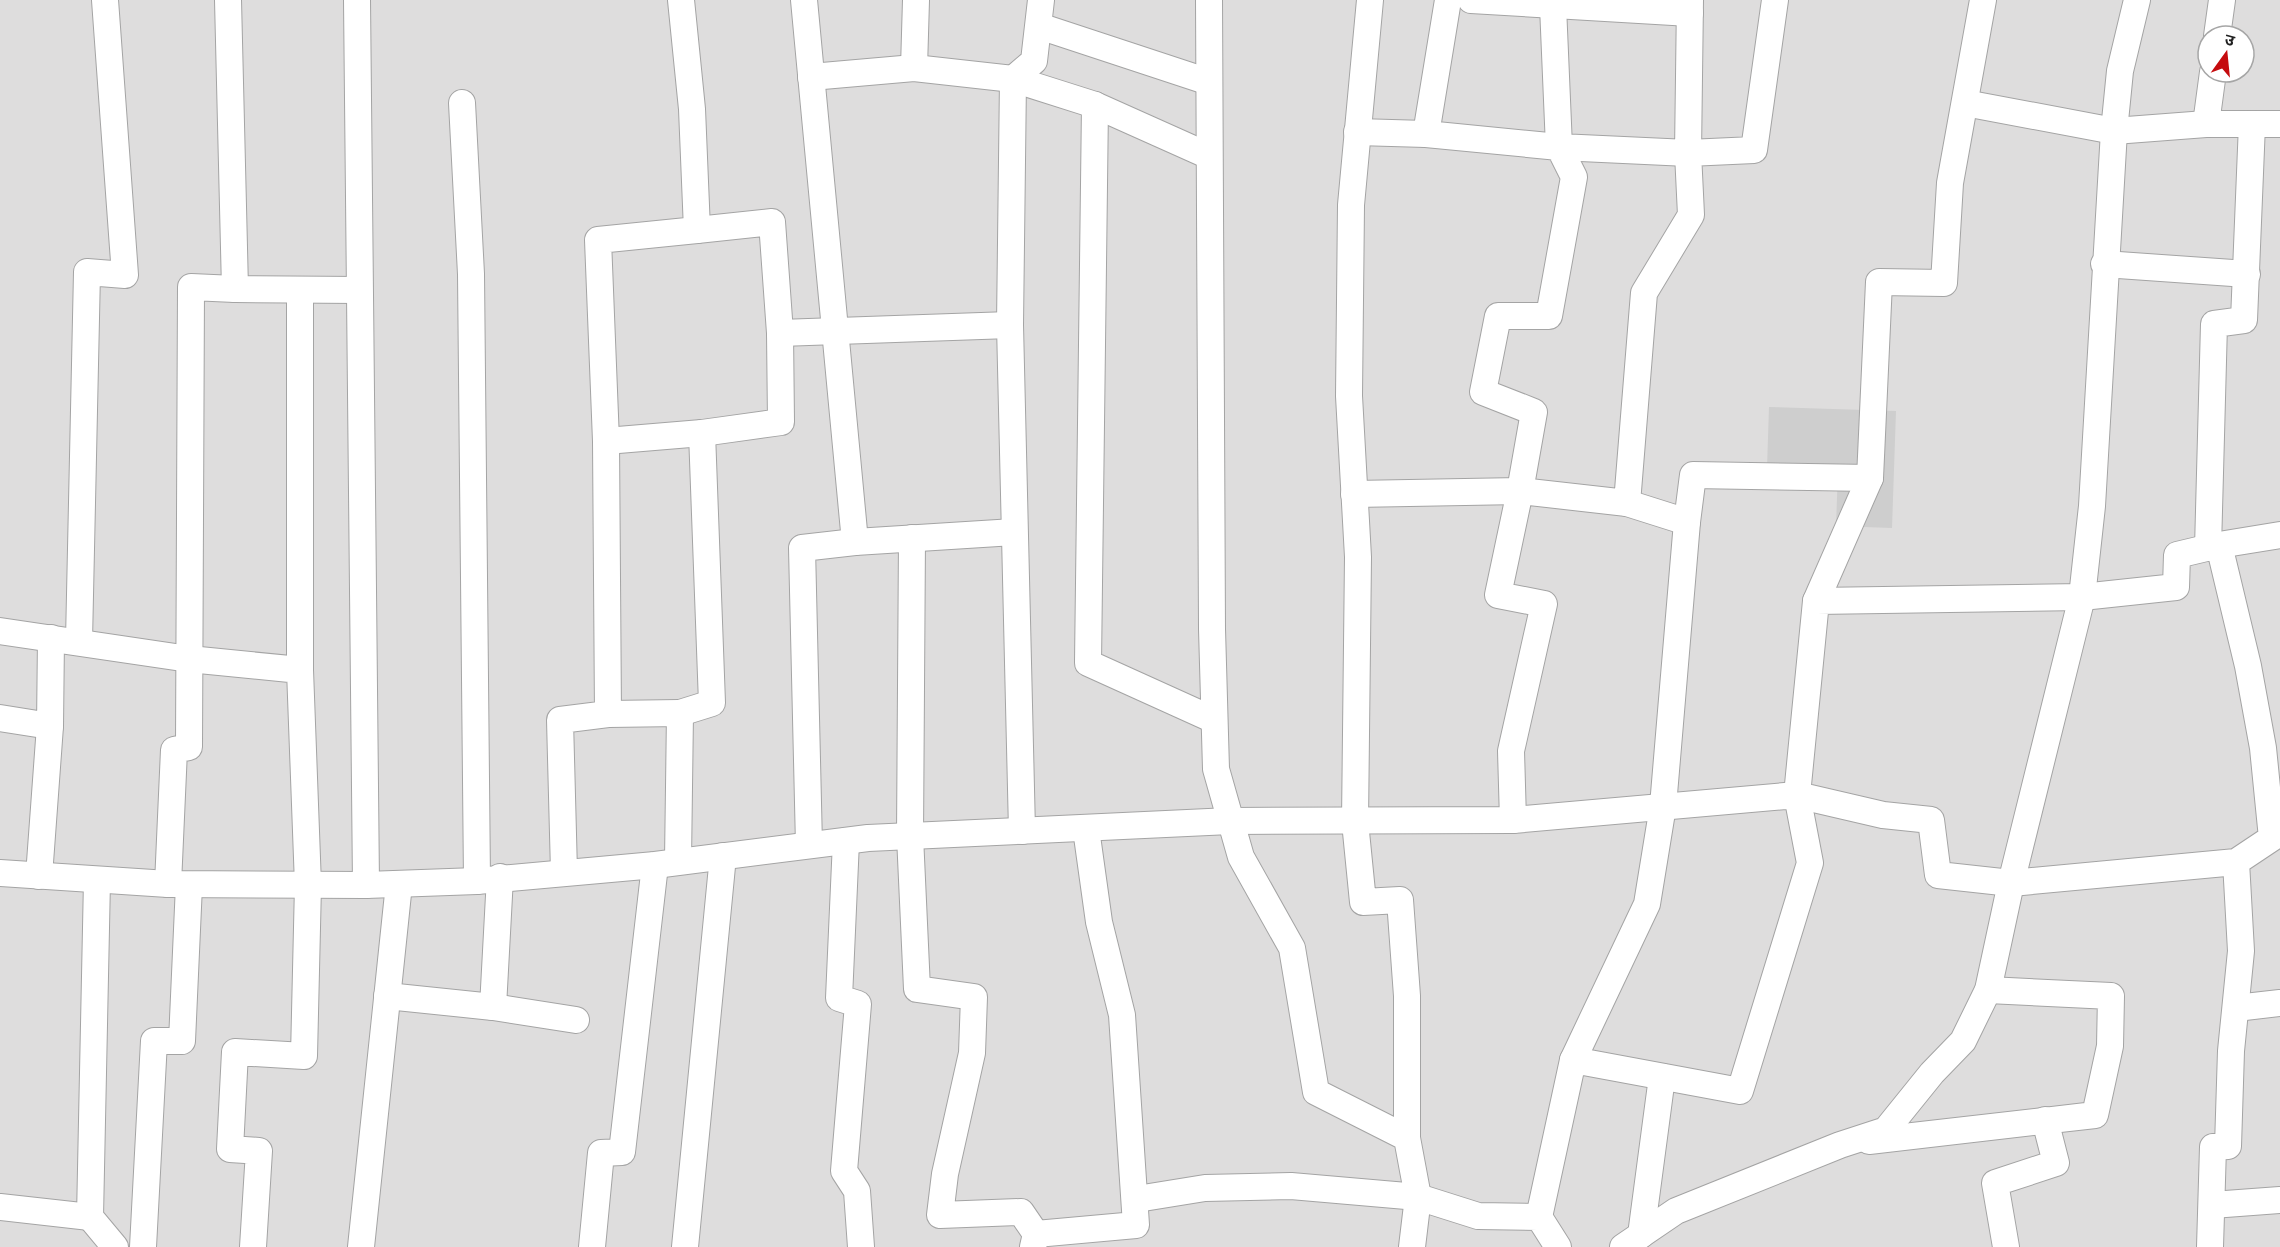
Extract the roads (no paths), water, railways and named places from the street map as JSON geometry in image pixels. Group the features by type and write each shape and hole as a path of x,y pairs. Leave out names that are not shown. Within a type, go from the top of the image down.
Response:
{"street":[{"path":"79,641 87,272 125,275 105,0"},
{"path":"228,0 235,288"},
{"path":"357,0 366,885"},
{"path":"681,0 692,109 697,230"},
{"path":"804,0 837,331 855,542"},
{"path":"914,68 916,0"},
{"path":"1022,831 1010,325 1013,79 1034,61 1040,26 1041,0"},
{"path":"1209,0 1216,769 1241,857 1292,948 1316,1092 1407,1138"},
{"path":"1370,0 1351,205 1348,396 1358,557 1355,822 1363,903 1400,900 1407,996 1407,1138 1418,1197 1412,1247"},
{"path":"1426,134 1448,0"},
{"path":"1471,0 1553,6 1690,6 1688,153 1691,215 1644,293 1627,503"},
{"path":"1357,132 1426,134 1559,147 1688,153 1754,150 1775,0"},
{"path":"1573,1060 1740,1091 1810,863 1797,795 1816,601 1870,478 1879,282 1944,283 1950,183 1983,0"},
{"path":"1632,1241 1676,1211 1844,1144 1886,1130 1932,1074 1963,1041 1988,990 2011,883 2082,597 2092,506 2104,264 2114,131 2120,71 2137,0"},
{"path":"2219,24 2222,0"},
{"path":"1513,820 1511,751 1544,604 1498,595 1520,490 1533,412 1483,392 1498,316 1549,316 1574,177 1559,147 1553,6"},
{"path":"1040,26 1209,82"},
{"path":"811,77 914,68 1013,79 1095,105 1209,156"},
{"path":"2206,124 2211,84"},
{"path":"462,103 471,274 493,1007"},
{"path":"1965,103 2114,131 2206,124 2280,124"},
{"path":"1095,105 1088,663 1214,720"},
{"path":"0,873 179,885 399,884 488,879 666,863 808,845 910,836 1230,822 1513,820 1797,795 1883,815 1931,820 1938,875 2011,883 2236,861 2272,837 2275,818 2248,666 2213,546 2214,324 2244,320 2252,124"},
{"path":"606,441 702,433 781,422 780,333 772,222 598,240 606,441 608,714"},
{"path":"2104,264 2247,274"},
{"path":"143,1247 154,1041 182,1041 174,750 189,747 190,287 359,290"},
{"path":"253,1247 259,1151 230,1149 235,1052 304,1056 308,885 300,670 300,290"},
{"path":"780,333 1010,325"},
{"path":"564,872 560,720 608,714 680,713 712,703 702,433"},
{"path":"1558,1247 1539,1217 1573,1060 1647,904 1663,806 1693,475 1870,478"},
{"path":"1354,494 1520,490 1627,503 1687,522"},
{"path":"808,845 802,548 855,542 1014,532"},
{"path":"1816,601 2082,597 2176,587 2177,555 2213,546 2280,535"},
{"path":"912,538 910,836 917,989 974,997 972,1053 945,1174 940,1215 1021,1212 1034,1240 1101,1238 1136,1225 1137,1199 1126,1089 1122,1015 1099,922 1086,829"},
{"path":"0,631 189,659 300,670"},
{"path":"39,876 50,726 51,638"},
{"path":"592,1247 601,1153 622,1152 666,863 680,713"},
{"path":"0,718 50,726"},
{"path":"846,841 839,998 858,1004 844,1171 857,1191 861,1247"},
{"path":"685,1247 723,856"},
{"path":"2210,1247 2213,1147 2228,1146 2231,1052 2241,951 2236,861"},
{"path":"97,880 90,1217 115,1247"},
{"path":"361,1247 399,884"},
{"path":"1844,1144 2095,1115 2110,1046 2111,996 1988,990"},
{"path":"387,996 493,1007 576,1020"},
{"path":"2236,1008 2280,1003"},
{"path":"1632,1241 1662,1077"},
{"path":"2006,1247 1995,1183 2056,1163 2045,1120"},
{"path":"1137,1199 1205,1188 1291,1186 1418,1197 1478,1216 1539,1217"},
{"path":"2212,1205 2280,1200"},
{"path":"0,1207 90,1217"}]}
